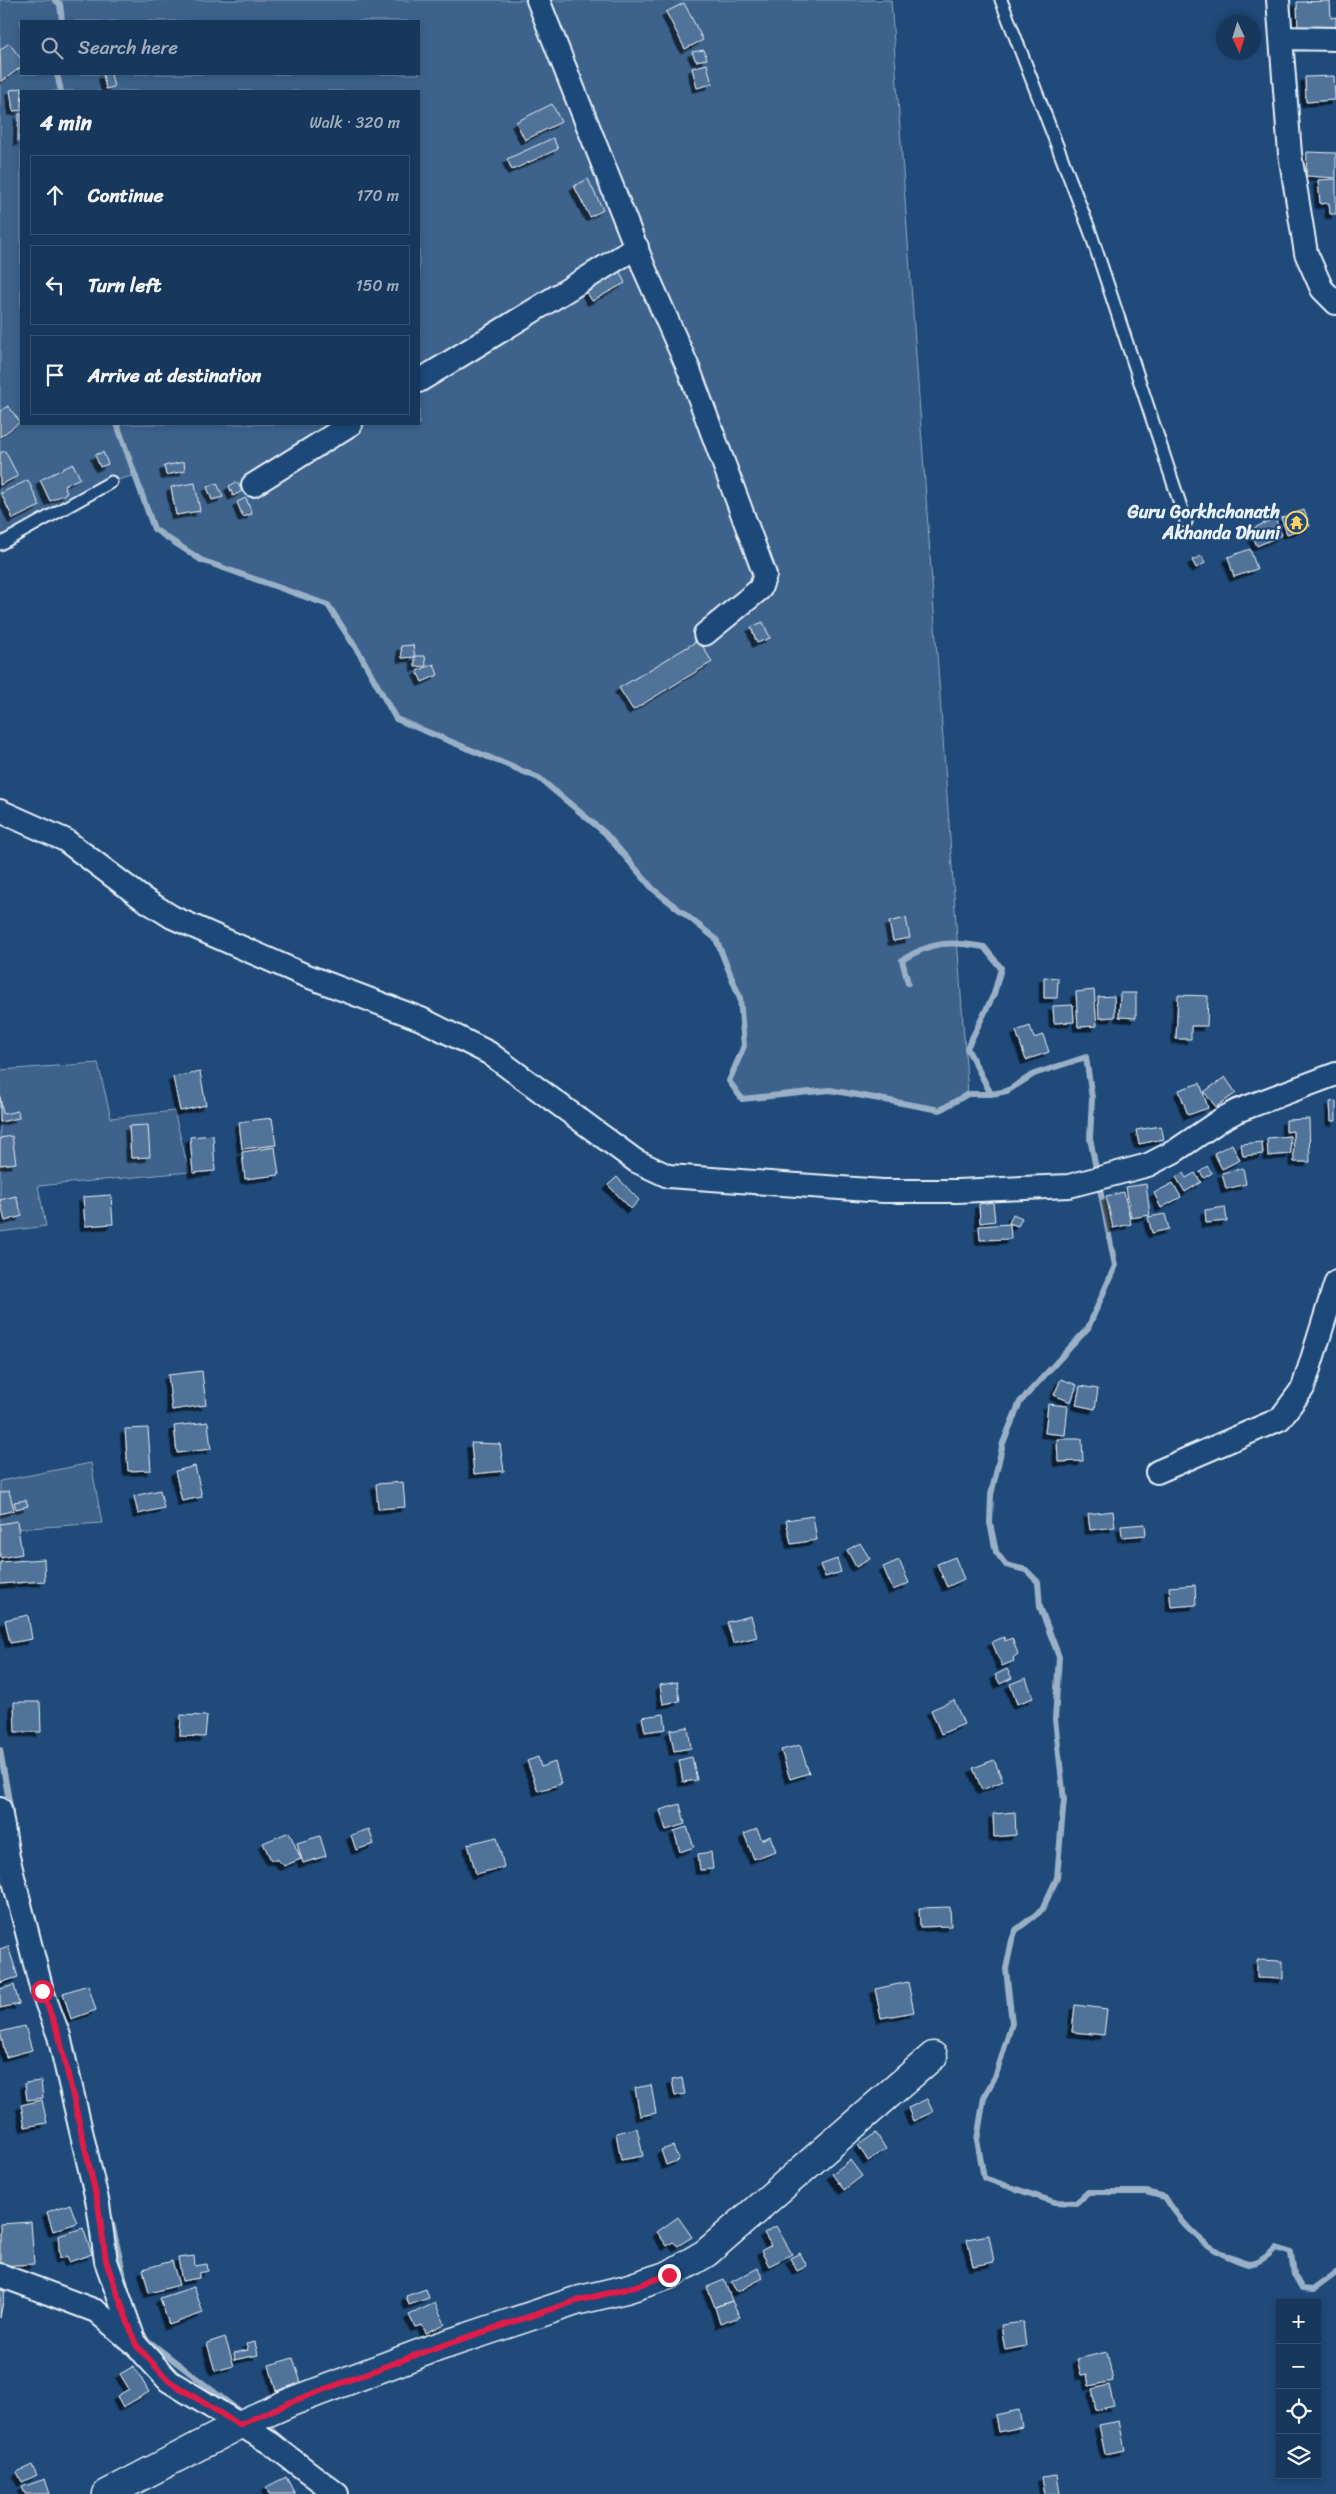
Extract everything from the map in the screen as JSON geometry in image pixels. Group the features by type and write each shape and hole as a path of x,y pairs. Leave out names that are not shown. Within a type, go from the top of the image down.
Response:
{"street":[{"path":"538,0 688,370 765,575 760,589 705,634"},
{"path":"1278,0 1290,154 1306,253 1322,288 1336,303"},
{"path":"1281,38 1336,39"},
{"path":"420,380 637,247"},
{"path":"254,485 349,425"},
{"path":"0,811 65,840 142,898 172,917 302,974 421,1019 489,1053 636,1161 668,1176 883,1191 957,1191 1070,1186 1148,1165 1175,1151 1222,1118 1336,1074"},
{"path":"1157,1472 1280,1419 1303,1388 1336,1282"},
{"path":"0,1809 8,1857 42,1991 59,2036 98,2204 106,2261 136,2345"},
{"path":"107,2494 239,2425 291,2402 429,2350 576,2301 626,2289 669,2275 706,2253 933,2056"},
{"path":"0,2275 96,2311 136,2345 169,2381 270,2443 337,2494"}],"lane":[{"path":"1002,0 1090,231 1186,522"},
{"path":"0,544 110,482"}],"shaded area":[{"path":"0,0 891,0 968,1094 940,1110 830,1090 742,1099 729,1081 744,1046 740,998 716,939 653,889 605,833 539,778 396,719 362,656 328,605 201,560 154,529 135,475 111,482 0,544"},
{"path":"98,1063 111,1118 174,1111 189,1172 38,1186 46,1226 0,1232 0,1070"},
{"path":"91,1463 102,1523 0,1530 0,1481"}],"building":[{"path":"1330,1 1331,18 1336,17 1336,31 1298,33 1297,2"},
{"path":"684,3 703,40 685,49 666,12"},
{"path":"9,43 20,58 20,68 1,82 0,50"},
{"path":"704,50 707,59 696,61 692,52"},
{"path":"707,64 712,84 697,88 692,68"},
{"path":"103,75 111,75 114,87 106,89"},
{"path":"1334,76 1335,100 1306,102 1305,77"},
{"path":"22,88 20,90 20,110 13,111 10,90"},
{"path":"552,104 561,122 525,140 516,122"},
{"path":"19,114 20,114 20,141 18,141"},
{"path":"553,138 558,149 512,170 507,159"},
{"path":"1307,152 1336,153 1336,178 1306,176"},
{"path":"588,179 603,210 590,217 574,186"},
{"path":"1336,179 1336,214 1330,214 1329,203 1320,204 1318,180"},
{"path":"619,270 625,283 592,301 585,289"},
{"path":"8,406 20,422 0,437 0,411"},
{"path":"5,451 18,476 0,485 0,453"},
{"path":"103,452 108,464 100,467 95,455"},
{"path":"184,462 185,471 166,475 164,466"},
{"path":"73,464 80,478 64,486 67,493 50,501 40,480"},
{"path":"28,480 40,506 13,519 1,493"},
{"path":"237,482 242,491 233,496 229,486"},
{"path":"195,483 200,511 176,515 171,487"},
{"path":"217,483 223,497 212,500 207,487"},
{"path":"246,498 252,514 243,517 237,502"},
{"name":"Guru Gorkhchanath Akhanda Dhuni","path":"1304,510 1310,526 1287,534 1281,518"},
{"path":"1275,518 1282,535 1257,546 1250,530"},
{"path":"1250,549 1257,569 1234,577 1228,557"},
{"path":"1202,556 1205,563 1196,568 1192,560"},
{"path":"763,622 770,638 757,643 751,627"},
{"path":"699,640 712,662 633,710 619,688"},
{"path":"413,645 415,657 402,658 401,646"},
{"path":"415,656 425,656 426,666 415,667"},
{"path":"434,664 438,675 422,682 417,671"},
{"path":"906,918 910,938 893,941 889,922"},
{"path":"1044,977 1058,978 1057,998 1044,998"},
{"path":"1094,990 1097,1026 1078,1027 1076,992"},
{"path":"1120,993 1136,993 1136,1018 1119,1017"},
{"path":"1178,995 1208,996 1207,1026 1191,1026 1191,1039 1176,1039"},
{"path":"1114,996 1115,1017 1099,1018 1098,997"},
{"path":"1073,1005 1074,1022 1054,1023 1053,1006"},
{"path":"1030,1026 1034,1038 1043,1035 1049,1052 1026,1060 1016,1031"},
{"path":"200,1072 206,1105 180,1111 173,1077"},
{"path":"1225,1077 1236,1093 1216,1107 1204,1092"},
{"path":"1200,1083 1208,1108 1188,1115 1179,1090"},
{"path":"0,1097 3,1114 18,1111 19,1118 0,1122"},
{"path":"1336,1101 1336,1121 1331,1121 1330,1102"},
{"path":"272,1118 276,1145 242,1149 239,1122"},
{"path":"1309,1119 1310,1162 1294,1162 1293,1131 1286,1132 1286,1120"},
{"path":"148,1125 150,1157 131,1158 129,1126"},
{"path":"1161,1126 1164,1139 1139,1144 1136,1130"},
{"path":"213,1135 215,1171 193,1173 190,1137"},
{"path":"12,1136 16,1163 0,1165 0,1138"},
{"path":"1290,1136 1291,1154 1268,1156 1267,1138"},
{"path":"1262,1142 1263,1154 1243,1156 1241,1144"},
{"path":"1232,1144 1240,1160 1222,1169 1214,1153"},
{"path":"275,1147 279,1175 245,1179 242,1152"},
{"path":"1207,1166 1212,1173 1204,1178 1200,1172"},
{"path":"1243,1168 1246,1184 1226,1189 1222,1173"},
{"path":"1183,1173 1186,1178 1195,1173 1201,1182 1185,1192 1176,1177"},
{"path":"617,1177 639,1200 631,1209 608,1185"},
{"path":"1173,1183 1181,1197 1161,1208 1154,1193"},
{"path":"1146,1184 1150,1215 1131,1218 1126,1187"},
{"path":"1124,1192 1131,1224 1113,1228 1106,1196"},
{"path":"111,1195 113,1224 85,1226 83,1197"},
{"path":"16,1196 22,1216 5,1221 0,1200"},
{"path":"993,1202 995,1221 980,1223 979,1204"},
{"path":"1225,1207 1227,1221 1206,1223 1205,1210"},
{"path":"1013,1214 1022,1218 1018,1226 1009,1223"},
{"path":"1165,1214 1169,1229 1152,1233 1148,1217"},
{"path":"1010,1224 1011,1239 980,1240 979,1226"},
{"path":"202,1371 206,1405 172,1410 168,1375"},
{"path":"1061,1379 1077,1385 1071,1402 1054,1395"},
{"path":"1080,1386 1098,1389 1095,1409 1076,1405"},
{"path":"1048,1404 1068,1406 1065,1435 1045,1433"},
{"path":"208,1422 211,1449 177,1453 174,1426"},
{"path":"148,1428 151,1470 128,1471 125,1429"},
{"path":"1057,1439 1082,1439 1083,1461 1058,1462"},
{"path":"471,1443 500,1444 504,1471 474,1474"},
{"path":"195,1466 202,1497 182,1501 175,1471"},
{"path":"403,1482 405,1507 378,1509 376,1484"},
{"path":"160,1490 164,1508 138,1514 134,1496"},
{"path":"9,1491 14,1510 0,1514 0,1493"},
{"path":"26,1500 28,1506 16,1509 14,1502"},
{"path":"1113,1511 1115,1527 1090,1530 1088,1514"},
{"path":"813,1516 817,1540 791,1544 786,1520"},
{"path":"17,1521 22,1554 0,1558 0,1524"},
{"path":"1145,1524 1146,1535 1122,1537 1121,1526"},
{"path":"860,1543 870,1559 856,1567 847,1550"},
{"path":"955,1557 964,1579 947,1587 937,1564"},
{"path":"44,1559 45,1581 0,1584 0,1562"},
{"path":"837,1559 841,1572 825,1577 820,1565"},
{"path":"899,1560 909,1583 893,1590 883,1567"},
{"path":"1195,1585 1196,1605 1171,1607 1169,1587"},
{"path":"28,1615 32,1639 10,1643 5,1620"},
{"path":"751,1616 757,1637 733,1643 727,1622"},
{"path":"1004,1637 1005,1641 1012,1638 1018,1654 1013,1658 1014,1661 1002,1666 992,1642"},
{"path":"1007,1669 1012,1678 1000,1684 995,1675"},
{"path":"1026,1678 1033,1698 1017,1704 1010,1684"},
{"path":"677,1682 680,1701 663,1704 660,1685"},
{"path":"954,1700 964,1724 941,1734 931,1710"},
{"path":"14,1702 40,1702 41,1732 15,1732"},
{"path":"664,1714 666,1729 645,1732 642,1717"},
{"path":"181,1715 207,1716 205,1737 180,1736"},
{"path":"688,1727 691,1748 674,1751 670,1730"},
{"path":"800,1745 809,1773 790,1779 781,1750"},
{"path":"538,1757 541,1767 555,1762 561,1784 538,1791 527,1761"},
{"path":"692,1757 697,1780 683,1782 679,1760"},
{"path":"994,1760 1003,1781 982,1790 973,1768"},
{"path":"680,1804 685,1824 666,1830 660,1810"},
{"path":"1015,1812 1016,1835 994,1837 993,1814"},
{"path":"687,1827 694,1847 680,1852 674,1831"},
{"path":"369,1829 374,1844 356,1850 351,1835"},
{"path":"757,1829 762,1840 770,1836 776,1851 754,1859 744,1834"},
{"path":"289,1832 301,1859 284,1866 278,1860 271,1860 263,1843"},
{"path":"320,1836 326,1856 303,1863 297,1843"},
{"path":"497,1837 504,1867 476,1874 468,1844"},
{"path":"711,1852 713,1869 700,1870 698,1854"},
{"path":"950,1907 951,1926 920,1927 919,1908"},
{"path":"8,1946 18,1977 0,1983 0,1949"},
{"path":"1257,1960 1283,1961 1283,1979 1257,1978"},
{"path":"908,1982 914,2012 881,2018 875,1989"},
{"path":"14,1985 19,2004 0,2008 0,1989"},
{"path":"88,1985 96,2010 71,2019 63,1993"},
{"path":"1075,2005 1107,2009 1104,2035 1072,2032"},
{"path":"25,2026 32,2050 6,2057 0,2032"},
{"path":"682,2078 685,2094 675,2096 672,2080"},
{"path":"41,2081 43,2098 27,2100 25,2083"},
{"path":"651,2085 656,2113 640,2116 635,2088"},
{"path":"927,2099 933,2112 913,2121 908,2108"},
{"path":"42,2100 47,2123 25,2127 21,2105"},
{"path":"637,2128 643,2156 621,2160 616,2133"},
{"path":"876,2133 886,2149 868,2161 858,2145"},
{"path":"673,2146 679,2160 666,2165 661,2150"},
{"path":"850,2160 862,2176 844,2190 832,2174"},
{"path":"70,2204 77,2223 53,2231 47,2212"},
{"path":"678,2217 692,2237 678,2246 673,2242 667,2246 657,2232"},
{"path":"31,2222 34,2264 0,2266 0,2224"},
{"path":"776,2226 792,2254 769,2266 761,2251 771,2245 764,2233"},
{"path":"83,2228 92,2254 69,2262 67,2256 60,2259 58,2236"},
{"path":"989,2235 994,2262 973,2266 967,2239"},
{"path":"800,2253 807,2266 797,2271 790,2258"},
{"path":"194,2256 195,2266 207,2264 208,2271 199,2273 199,2278 182,2281 178,2258"},
{"path":"172,2261 179,2285 149,2293 143,2269"},
{"path":"758,2268 763,2278 737,2292 731,2282"},
{"path":"724,2280 732,2301 715,2307 707,2287"},
{"path":"194,2287 203,2313 169,2325 160,2298"},
{"path":"426,2289 429,2298 409,2305 406,2296"},
{"path":"0,2290 5,2291 0,2318"},
{"path":"732,2301 740,2317 720,2324 715,2307"},
{"path":"435,2303 445,2324 426,2333 422,2325 415,2327 409,2315"},
{"path":"1023,2322 1026,2346 1005,2350 1001,2325"},
{"path":"225,2337 234,2366 215,2371 207,2343"},
{"path":"255,2342 258,2355 235,2360 234,2353 248,2350 246,2344"},
{"path":"1107,2352 1113,2381 1089,2386 1087,2374 1081,2375 1077,2359"},
{"path":"293,2358 301,2383 276,2391 269,2365"},
{"path":"134,2366 149,2392 123,2407 117,2396 129,2389 120,2374"},
{"path":"1109,2385 1114,2406 1096,2410 1092,2389"},
{"path":"1019,2410 1022,2427 998,2432 995,2415"},
{"path":"1119,2421 1125,2450 1105,2454 1099,2425"},
{"path":"32,2465 37,2475 22,2482 17,2472"},
{"path":"1057,2475 1060,2494 1045,2494 1042,2477"},
{"path":"286,2477 295,2494 269,2494 266,2487"},
{"path":"45,2479 50,2494 25,2494 22,2487"}],"waterway":[{"path":"55,0 60,4 62,20"},
{"path":"57,75 61,90"},
{"path":"117,425 154,529 201,560 328,605 361,656 396,719 539,778 605,833 653,889 716,939 740,998 744,1046 729,1081 742,1099 830,1090 940,1110 968,1094 991,1094"},
{"path":"908,983 902,960 923,949 941,944 951,943 984,947 1001,968 994,994 967,1048 991,1094 1007,1091 1034,1074 1086,1057 1092,1098 1090,1138 1115,1266 1088,1328 1020,1402 1003,1443 991,1495 990,1523 996,1552 1006,1565 1026,1570 1038,1582 1040,1607 1059,1657 1055,1719 1064,1800 1057,1878 1042,1910 1016,1930 1012,1940 1006,1969 1012,2023 996,2075 984,2097 977,2140 984,2178 1054,2202 1076,2203 1088,2192 1146,2192 1165,2197 1194,2234 1223,2254 1249,2264 1261,2260 1276,2248 1291,2253 1294,2275 1302,2289 1313,2290 1336,2273"},
{"path":"0,1750 11,1812"},
{"path":"111,2219 127,2290"},
{"path":"143,2334 146,2339 239,2411"},
{"path":"265,2425 279,2437"}],"place":[{"name":"Guru Gorkhchanath Akhanda Dhuni","path":"1296,522"}],"route":[{"path":"42,1991 59,2036 98,2204 106,2261 136,2345 169,2381 239,2425 291,2402 429,2350 576,2301 626,2289 669,2275"}]}
